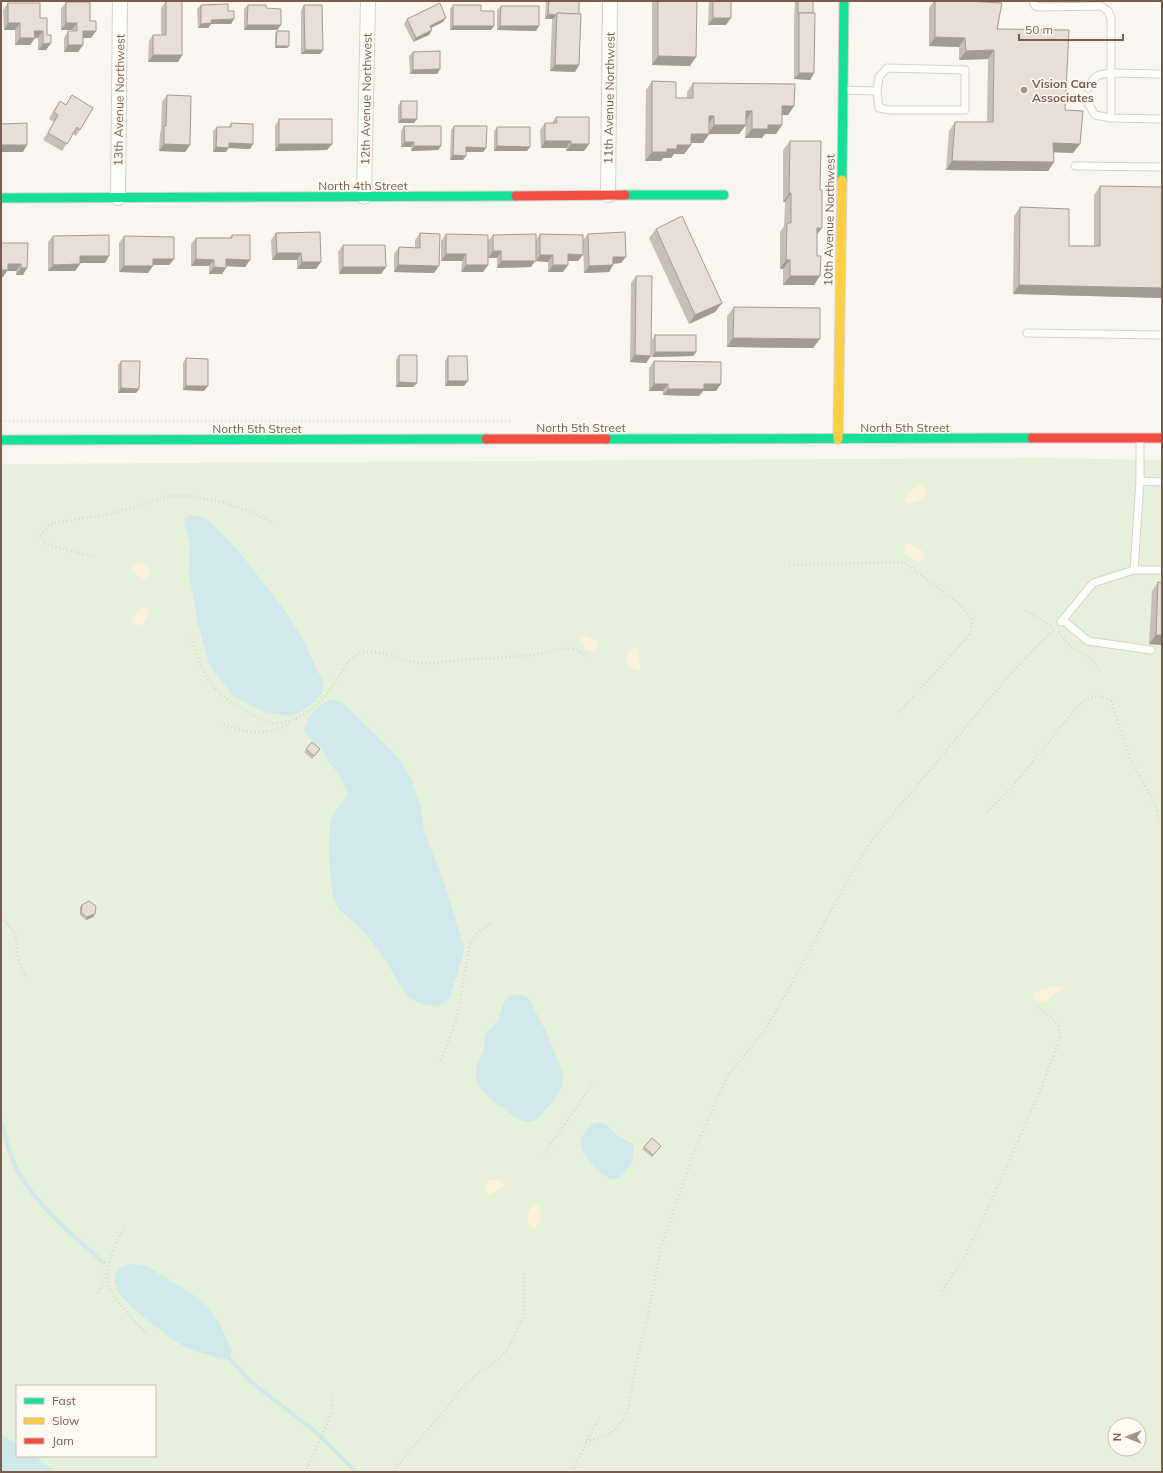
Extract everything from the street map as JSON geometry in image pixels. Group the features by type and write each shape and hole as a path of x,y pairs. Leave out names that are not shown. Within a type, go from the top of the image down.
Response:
{"street":[{"name":"13th Avenue Northwest","path":"118,198 120,1"},
{"name":"12th Avenue Northwest","path":"364,197 368,1"},
{"name":"11th Avenue Northwest","path":"608,195 610,1"},
{"name":"10th Avenue Northwest","path":"838,439 844,1"},
{"name":"North 4th Street","path":"1,198 724,195"},
{"name":"North 5th Street","path":"1,440 1162,438"}],"lane":[{"path":"1033,1 1034,6 1040,7 1101,6 1108,11 1111,18 1111,118"},
{"path":"887,68 965,70 965,110 890,110 879,108 877,91 879,77 887,68"},
{"path":"1088,88 1095,77 1102,74 1162,74"},
{"path":"843,90 877,91"},
{"path":"1088,103 1095,115 1111,118 1162,119"},
{"path":"1075,166 1162,168"},
{"path":"1027,333 1162,334"},
{"path":"1134,570 1140,481 1140,438"},
{"path":"1140,481 1162,482"},
{"path":"1151,650 1088,641 1062,621 1093,583 1134,570 1162,570"}],"path":[{"path":"95,557 49,544 44,541 41,536 48,526 54,523 111,514 168,496 191,496 222,502 252,512 273,523"},
{"path":"790,565 904,562 957,602 972,618 971,632 966,639 898,713"},
{"path":"1026,611 1055,628 1072,648 1090,657 1101,672"},
{"path":"586,1442 608,1435 616,1429 622,1421 628,1408 661,1247 694,1152 728,1075 769,1024 855,867 874,838 1010,674 1062,621"},
{"path":"192,638 197,660 206,678 219,693 238,707 264,720 272,723 293,721"},
{"path":"224,724 250,733 265,733 279,729 313,708 330,690 345,666 354,657 362,653 377,652 404,660 423,663 532,655 562,649 579,651 588,657"},
{"path":"987,812 1012,787 1076,708 1088,698 1101,695 1111,701 1129,756 1156,806 1159,821"},
{"path":"1,917 14,932 20,965 27,978"},
{"path":"442,1060 457,1018 462,980 470,944 477,933 490,924"},
{"path":"942,1290 964,1258 984,1217 1041,1089 1060,1038 1061,1031 1057,1024 1051,1017 1036,1006"},
{"path":"544,1154 593,1083"},
{"path":"98,1294 124,1225"},
{"path":"107,1271 108,1284 112,1294 148,1335"},
{"path":"392,1472 450,1404 460,1390 478,1373 496,1362 508,1349 524,1315 524,1271"},
{"path":"305,1472 332,1411 332,1393"},
{"path":"572,1472 600,1415"}],"green space":[{"path":"1040,458 1162,460 1162,1472 1,1472 1,464"}],"sand":[{"path":"918,485 924,486 926,496 909,504 903,502 909,492"},
{"path":"909,543 924,552 924,557 920,562 917,562 905,553 905,544"},
{"path":"139,562 149,568 150,573 144,580 131,570 136,563"},
{"path":"144,607 148,609 149,613 143,624 135,626 131,618"},
{"path":"583,635 597,641 597,648 592,652 586,650 579,640"},
{"path":"634,648 638,648 640,670 638,671 629,666 627,661 629,652"},
{"path":"1050,987 1063,988 1055,993 1045,1003 1034,1000 1033,996 1035,992"},
{"path":"491,1180 500,1180 504,1184 503,1187 488,1195 484,1186"},
{"path":"533,1205 538,1205 540,1209 539,1224 535,1228 529,1225 528,1219 529,1210"}],"water":[{"path":"191,515 202,517 212,524 241,554 285,611 303,639 323,682 322,693 317,700 301,712 289,716 265,712 242,701 232,695 209,664 198,624 189,575 190,543 184,522 186,517"},
{"path":"334,699 342,703 397,756 411,778 421,808 424,831 445,885 464,947 450,997 440,1005 431,1006 421,1004 405,994 378,949 365,933 339,909 335,902 331,885 329,842 330,825 333,815 344,800 347,791 340,776 328,761 323,750 304,732 307,722 314,711 329,700"},
{"path":"515,994 526,997 531,1003 547,1033 563,1073 562,1084 558,1094 538,1118 531,1122 525,1122 518,1119 491,1099 482,1090 476,1079 477,1066 484,1049 486,1035 496,1023 506,999"},
{"path":"598,1122 606,1125 618,1136 633,1144 634,1150 630,1166 623,1174 614,1180 604,1175 593,1166 582,1150 581,1139 591,1125"},
{"path":"129,1264 145,1265 197,1297 209,1308 219,1323 232,1351 229,1358 220,1360 183,1346 135,1310 127,1302 115,1285 115,1277 119,1270"},
{"path":"1,1434 16,1444 16,1457 36,1457 55,1472 1,1472"}],"building":[{"path":"166,1 182,1 182,55 153,55 153,35 166,35"},
{"path":"549,1 579,1 579,14 548,14"},
{"path":"658,1 697,1 696,57 658,56"},
{"path":"713,1 731,1 731,18 713,18"},
{"path":"798,1 813,1 813,13 798,14"},
{"name":"Vision Care Associates","path":"935,1 1002,3 997,29 1069,30 1065,110 1083,111 1080,144 1053,143 1054,162 952,161 955,122 993,122 994,50 966,51 965,38 935,37"},
{"path":"66,2 90,2 90,21 96,21 96,31 83,31 83,45 68,45 68,31 77,31 77,23 66,23"},
{"path":"8,3 40,3 40,18 47,18 47,35 51,35 51,43 43,44 43,31 34,31 35,38 20,38 20,23 8,23"},
{"path":"440,3 446,18 430,26 432,30 416,38 407,19"},
{"path":"228,4 228,11 234,11 234,19 211,20 212,23 201,24 201,5"},
{"path":"248,5 266,5 266,8 281,9 281,25 247,25"},
{"path":"304,5 322,5 323,50 305,50"},
{"path":"453,5 481,5 481,11 494,11 494,26 453,26"},
{"path":"501,6 539,6 539,26 500,26"},
{"path":"557,13 581,14 579,65 555,65"},
{"path":"799,13 815,13 814,73 799,73"},
{"path":"277,31 289,31 289,46 276,46"},
{"path":"440,51 440,69 413,70 413,52"},
{"path":"652,81 676,82 676,98 693,98 693,83 795,84 794,106 782,106 782,125 768,125 768,129 752,129 752,111 746,111 746,125 714,125 714,116 709,116 709,134 691,134 691,145 677,145 677,149 667,149 667,152 652,152"},
{"path":"72,95 93,108 80,130 77,127 67,144 48,133 58,115 54,112 60,101 66,105"},
{"path":"167,95 191,96 190,145 164,144"},
{"path":"401,101 417,101 417,119 401,119"},
{"path":"556,117 589,117 589,144 571,144 571,141 545,141 545,123 557,123"},
{"path":"279,119 332,119 332,144 279,144"},
{"path":"27,123 27,145 1,145 1,124"},
{"path":"231,123 253,124 253,144 229,143 229,148 216,147 217,127 231,127"},
{"path":"404,126 441,126 441,146 414,146 414,142 405,142"},
{"path":"454,126 487,126 486,148 466,147 466,156 453,155"},
{"path":"497,127 530,127 530,147 497,146"},
{"path":"790,141 821,141 820,190 822,190 822,228 817,228 817,256 821,256 820,276 790,276 790,260 786,260 787,223 791,223 791,193 789,193"},
{"path":"1100,186 1162,187 1162,288 1019,285 1020,207 1069,209 1069,246 1100,246"},
{"path":"682,216 722,303 695,315 656,229"},
{"path":"320,232 321,262 302,262 301,253 277,253 276,233"},
{"path":"625,232 626,257 613,257 613,265 589,266 588,234"},
{"path":"420,233 440,234 439,266 398,265 399,247 420,248"},
{"path":"446,234 488,235 488,265 466,265 466,254 446,254"},
{"path":"536,234 536,261 501,261 501,251 493,251 493,235"},
{"path":"540,234 583,235 583,255 568,254 568,265 553,265 553,255 540,255"},
{"path":"109,235 109,256 80,256 80,264 53,265 53,236"},
{"path":"232,235 250,235 250,260 226,259 226,268 214,267 214,260 196,259 196,238 232,238"},
{"path":"124,236 174,237 174,259 153,259 153,266 124,266"},
{"path":"1,243 28,243 27,268 21,268 21,264 8,264 8,270 1,270"},
{"path":"343,245 385,245 386,267 343,267"},
{"path":"636,276 652,276 651,356 635,355"},
{"path":"734,307 820,308 820,339 733,338"},
{"path":"655,335 696,335 696,352 655,352"},
{"path":"399,355 417,355 417,383 399,382"},
{"path":"448,356 467,356 468,381 448,381"},
{"path":"186,358 208,359 208,386 186,386"},
{"path":"121,361 140,361 139,389 121,388"},
{"path":"654,361 721,362 721,384 704,384 704,389 668,389 668,384 654,384"},
{"path":"1158,582 1162,583 1162,635 1156,635"},
{"path":"312,742 320,749 314,756 306,749"},
{"path":"89,901 96,906 95,914 87,917 81,913 82,905"},
{"path":"652,1138 661,1146 653,1155 644,1147"}],"waterway":[{"path":"1,1121 11,1157 24,1182 56,1219 104,1263"},
{"path":"229,1358 251,1382 316,1432 356,1472"}],"traffic: fast":[{"path":"842,180 844,1"},
{"path":"625,195 724,195"},
{"path":"1,198 516,196"},
{"path":"606,439 1032,438"},
{"path":"1,440 486,439"}],"traffic: slow":[{"path":"838,439 842,180"}],"traffic: jam":[{"path":"516,196 625,195"},
{"path":"1032,438 1162,438"},
{"path":"486,439 606,439"}],"place":[{"name":"Vision Care Associates","path":"1024,90"}]}
